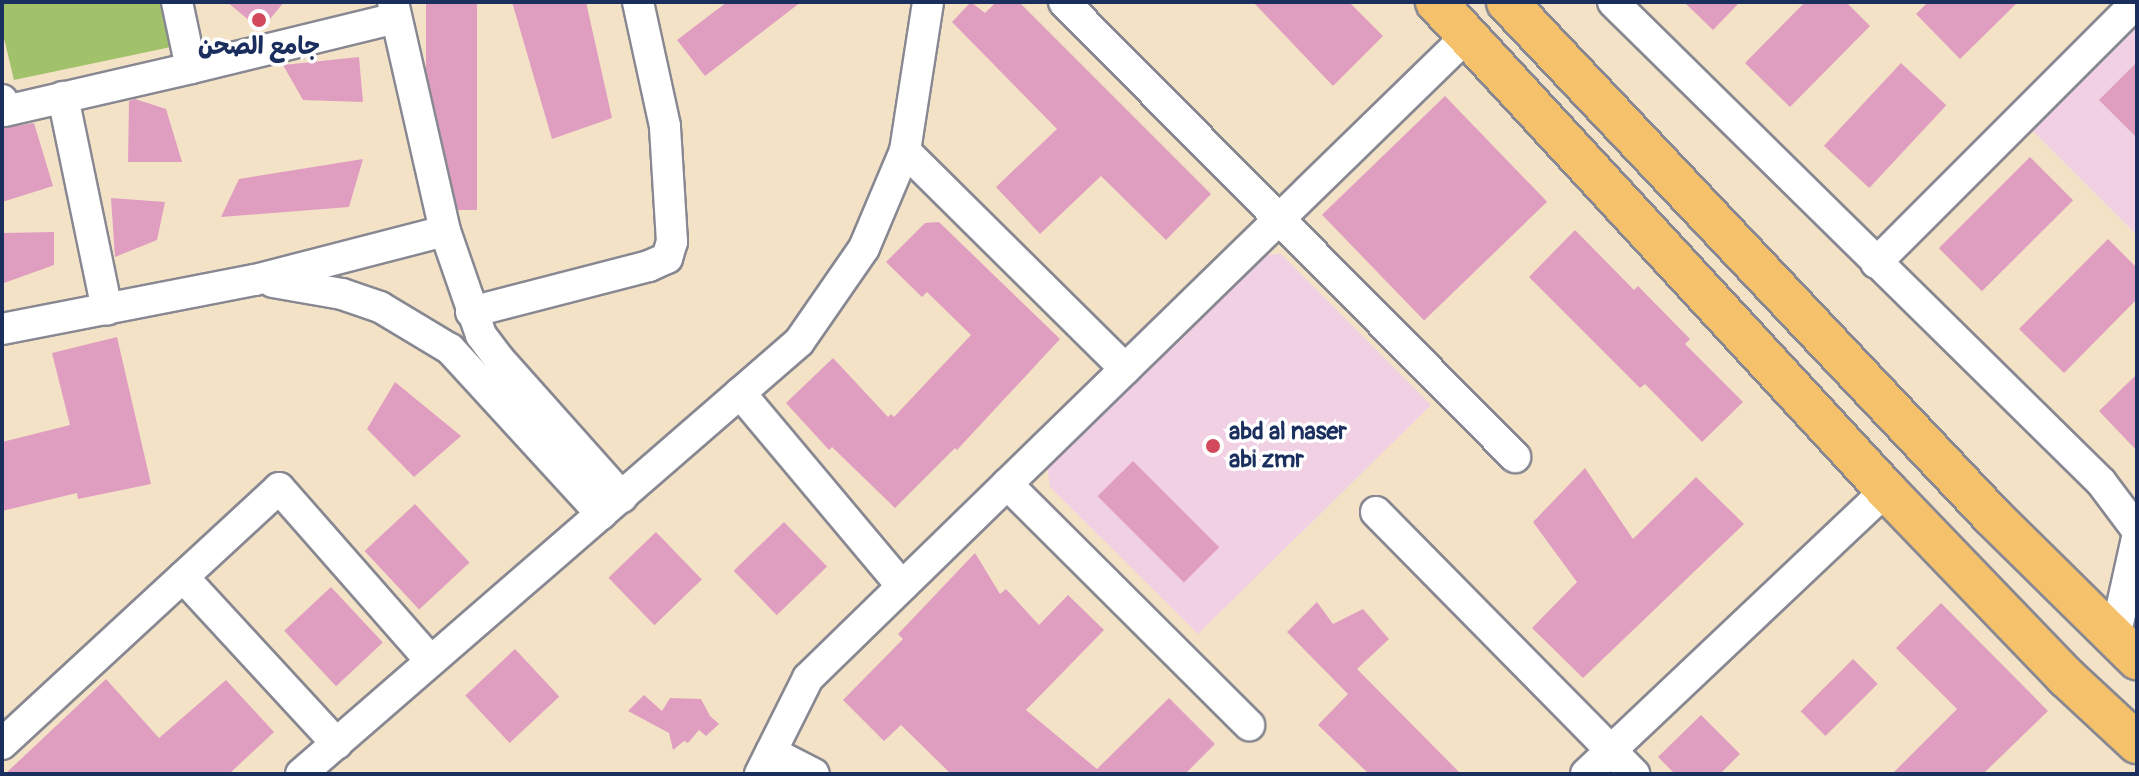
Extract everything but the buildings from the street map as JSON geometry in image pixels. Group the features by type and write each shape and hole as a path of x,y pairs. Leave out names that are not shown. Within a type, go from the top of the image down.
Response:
{"main road":[{"path":"1436,2 1469,34 1886,490 2066,677 2137,743"},
{"path":"1507,2 1992,516 2126,648"}],"street":[{"path":"177,2 191,68"},
{"path":"471,312 649,266 667,258 672,242 665,126 638,2"},
{"path":"301,774 799,342 864,248 905,151 928,2"},
{"path":"1064,2 1515,457"},
{"path":"1613,2 2101,482 2137,530"},
{"path":"1876,263 2137,2"},
{"path":"3,108 191,68 395,10 445,231 481,335 612,506"},
{"path":"814,774 765,763 808,678 1469,34"},
{"path":"63,97 107,309"},
{"path":"905,151 1125,369"},
{"path":"2,329 255,280 445,231"},
{"path":"255,280 342,294 417,326 450,349 612,506"},
{"path":"740,393 902,586"},
{"path":"1007,484 1249,725"},
{"path":"2,744 279,488 431,661"},
{"path":"1586,774 1886,490"},
{"path":"1376,512 1634,774"},
{"path":"2126,648 2137,538"},
{"path":"183,577 337,744"}],"shaded area":[{"path":"2137,22 2137,235 2030,128"},
{"path":"1281,254 1431,405 1198,634 1050,487 1047,465 1265,255"}],"green space":[{"path":"2,2 162,2 171,47 14,80 2,30"}],"place":[{"name":"جامع الصحن","path":"259,20"},
{"name":"abd al naser abi zmr","path":"1213,446"}]}
